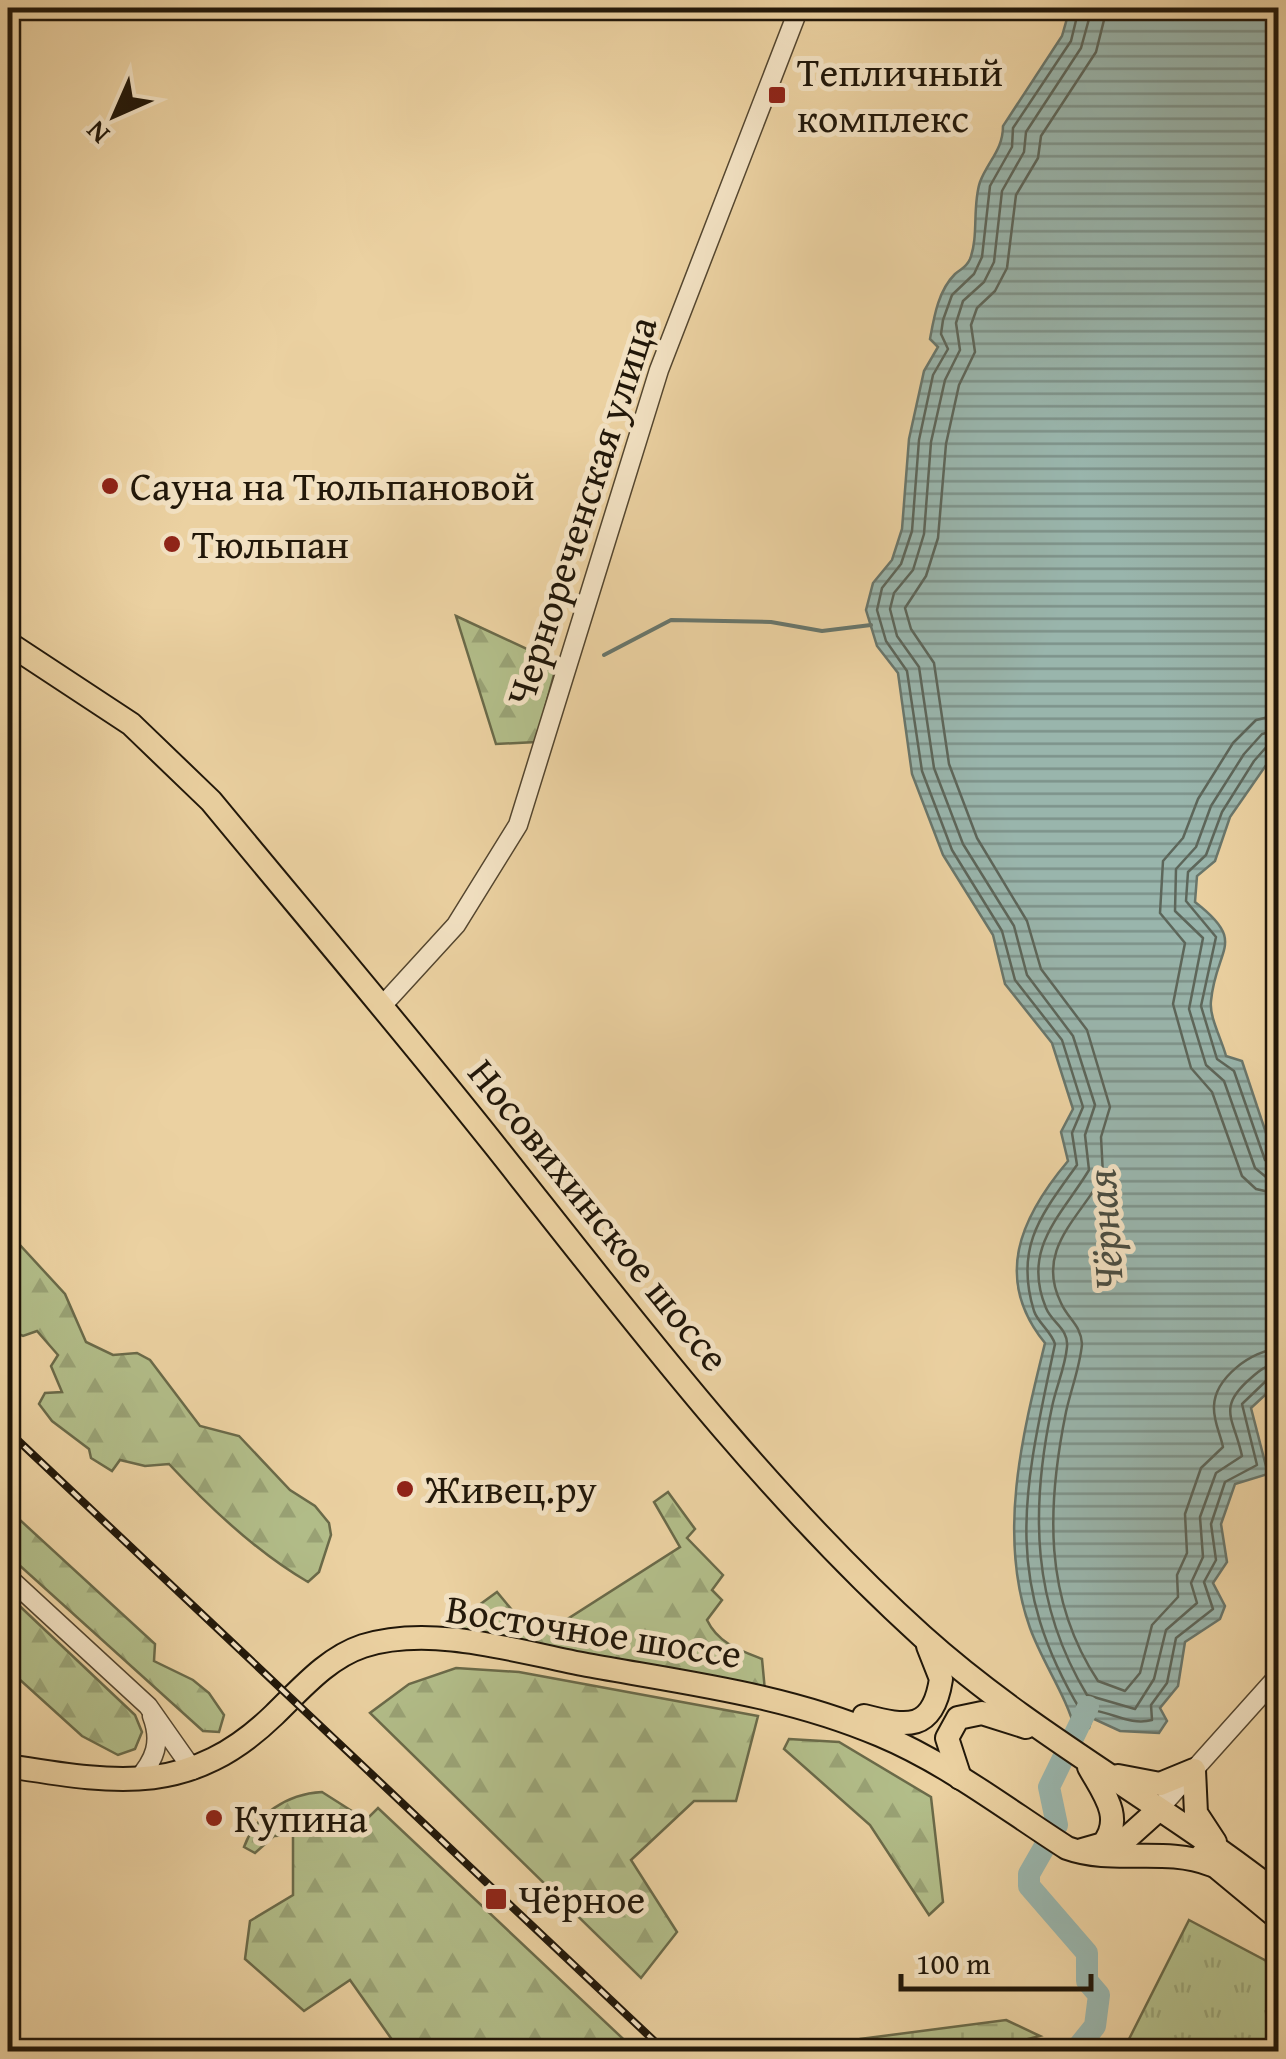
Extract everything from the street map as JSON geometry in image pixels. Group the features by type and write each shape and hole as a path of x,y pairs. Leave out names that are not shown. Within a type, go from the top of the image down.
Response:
{"main road":[{"name":"Носовихинское шоссе","path":"8,644 98,700 167,755 211,801 690,1389 801,1513 924,1638 1044,1733 1157,1810 1218,1858"},
{"path":"797,1704 818,1705 900,1726 921,1721 938,1696 941,1679 924,1638"},
{"name":"Восточное шоссе","path":"8,1766 137,1780 194,1770 243,1744 341,1656 382,1642 461,1642 797,1704 880,1735 960,1778 1064,1846 1107,1855 1218,1858"},
{"path":"960,1778 947,1738 958,1718 982,1714 1044,1733"},
{"path":"1087,1764 1145,1784 1173,1781 1194,1770 1196,1813 1218,1858 1278,1918"},
{"path":"1064,1846 1098,1846 1112,1830 1110,1807 1087,1764"},
{"path":"1107,1855 1157,1810"},
{"path":"1218,1858 1278,1894"}],"street":[{"name":"Чернореченская улица","path":"382,1007 456,925 518,826 659,370 799,8"},
{"path":"8,1577 148,1706 194,1770"},
{"path":"1157,1810 1278,1676"},
{"path":"137,1780 156,1754 158,1736 148,1706"}],"green space":[{"path":"456,616 557,663 536,742 496,744"},
{"path":"8,1232 65,1294 86,1342 113,1355 137,1353 150,1360 200,1426 239,1436 290,1490 315,1506 329,1523 331,1535 319,1572 308,1582 234,1528 169,1464 145,1466 120,1460 112,1471 91,1458 89,1449 52,1421 39,1404 45,1393 62,1392 51,1366 58,1355 37,1331 23,1336 8,1329"},
{"path":"668,1492 695,1529 687,1538 723,1575 712,1590 722,1600 707,1620 723,1640 762,1659 765,1691 446,1629 497,1592 536,1639 680,1547 654,1502"},
{"path":"8,1509 155,1644 154,1661 193,1680 209,1693 224,1715 219,1732 203,1731 8,1555"},
{"path":"8,1595 135,1715 142,1732 135,1749 118,1755 82,1736 8,1669"},
{"path":"456,1668 519,1672 758,1716 736,1801 694,1801 631,1860 677,1932 641,1978 370,1713 409,1684"},
{"path":"789,1739 839,1742 931,1797 943,1902 929,1915 870,1825 784,1749"},
{"path":"322,1792 366,1820 378,1808 636,2051 400,2051 350,1980 304,2011 245,1959 250,1921 293,1895 293,1835 274,1836 255,1853 244,1847 256,1825 274,1808 297,1797"},
{"path":"1189,1920 1278,1967 1278,2051 1123,2051"},
{"path":"1006,2020 1040,2036 980,2051 836,2051 860,2039"}],"water":[{"path":"1070,8 1278,8 1278,748 1230,817 1215,861 1197,876 1195,902 1221,927 1225,937 1214,983 1212,1014 1226,1056 1242,1061 1278,1169 1278,1383 1251,1408 1268,1474 1235,1484 1221,1524 1227,1562 1213,1583 1225,1606 1220,1619 1185,1642 1178,1686 1160,1708 1167,1721 1159,1733 1120,1731 1092,1718 1089,1728 1076,1733 1030,1628 1020,1593 1015,1558 1016,1486 1045,1343 1020,1296 1019,1249 1037,1204 1068,1161 1061,1132 1073,1109 1052,1043 1005,984 993,935 943,855 912,774 898,673 877,646 866,610 873,583 892,560 902,529 909,439 924,371 938,347 930,339 938,305 944,288 970,259 978,191 1001,142 1003,126 1062,36"}],"waterway":[{"path":"604,655 671,620 771,622 822,631 871,625"},
{"name":"Чёрная","path":"1074,2052 1095,2026 1099,1995 1087,1981 1087,1953 1029,1886 1029,1874 1057,1825 1049,1787 1088,1707"}],"railway":[{"path":"8,1431 666,2052"}],"place":[{"name":"Тепличный комплекс","path":"777,95"},
{"name":"Сауна на Тюльпановой","path":"110,486"},
{"name":"Тюльпан","path":"172,544"},
{"name":"Живец.ру","path":"405,1489"},
{"name":"Купина","path":"214,1818"},
{"name":"Чёрное","path":"496,1899"}]}
